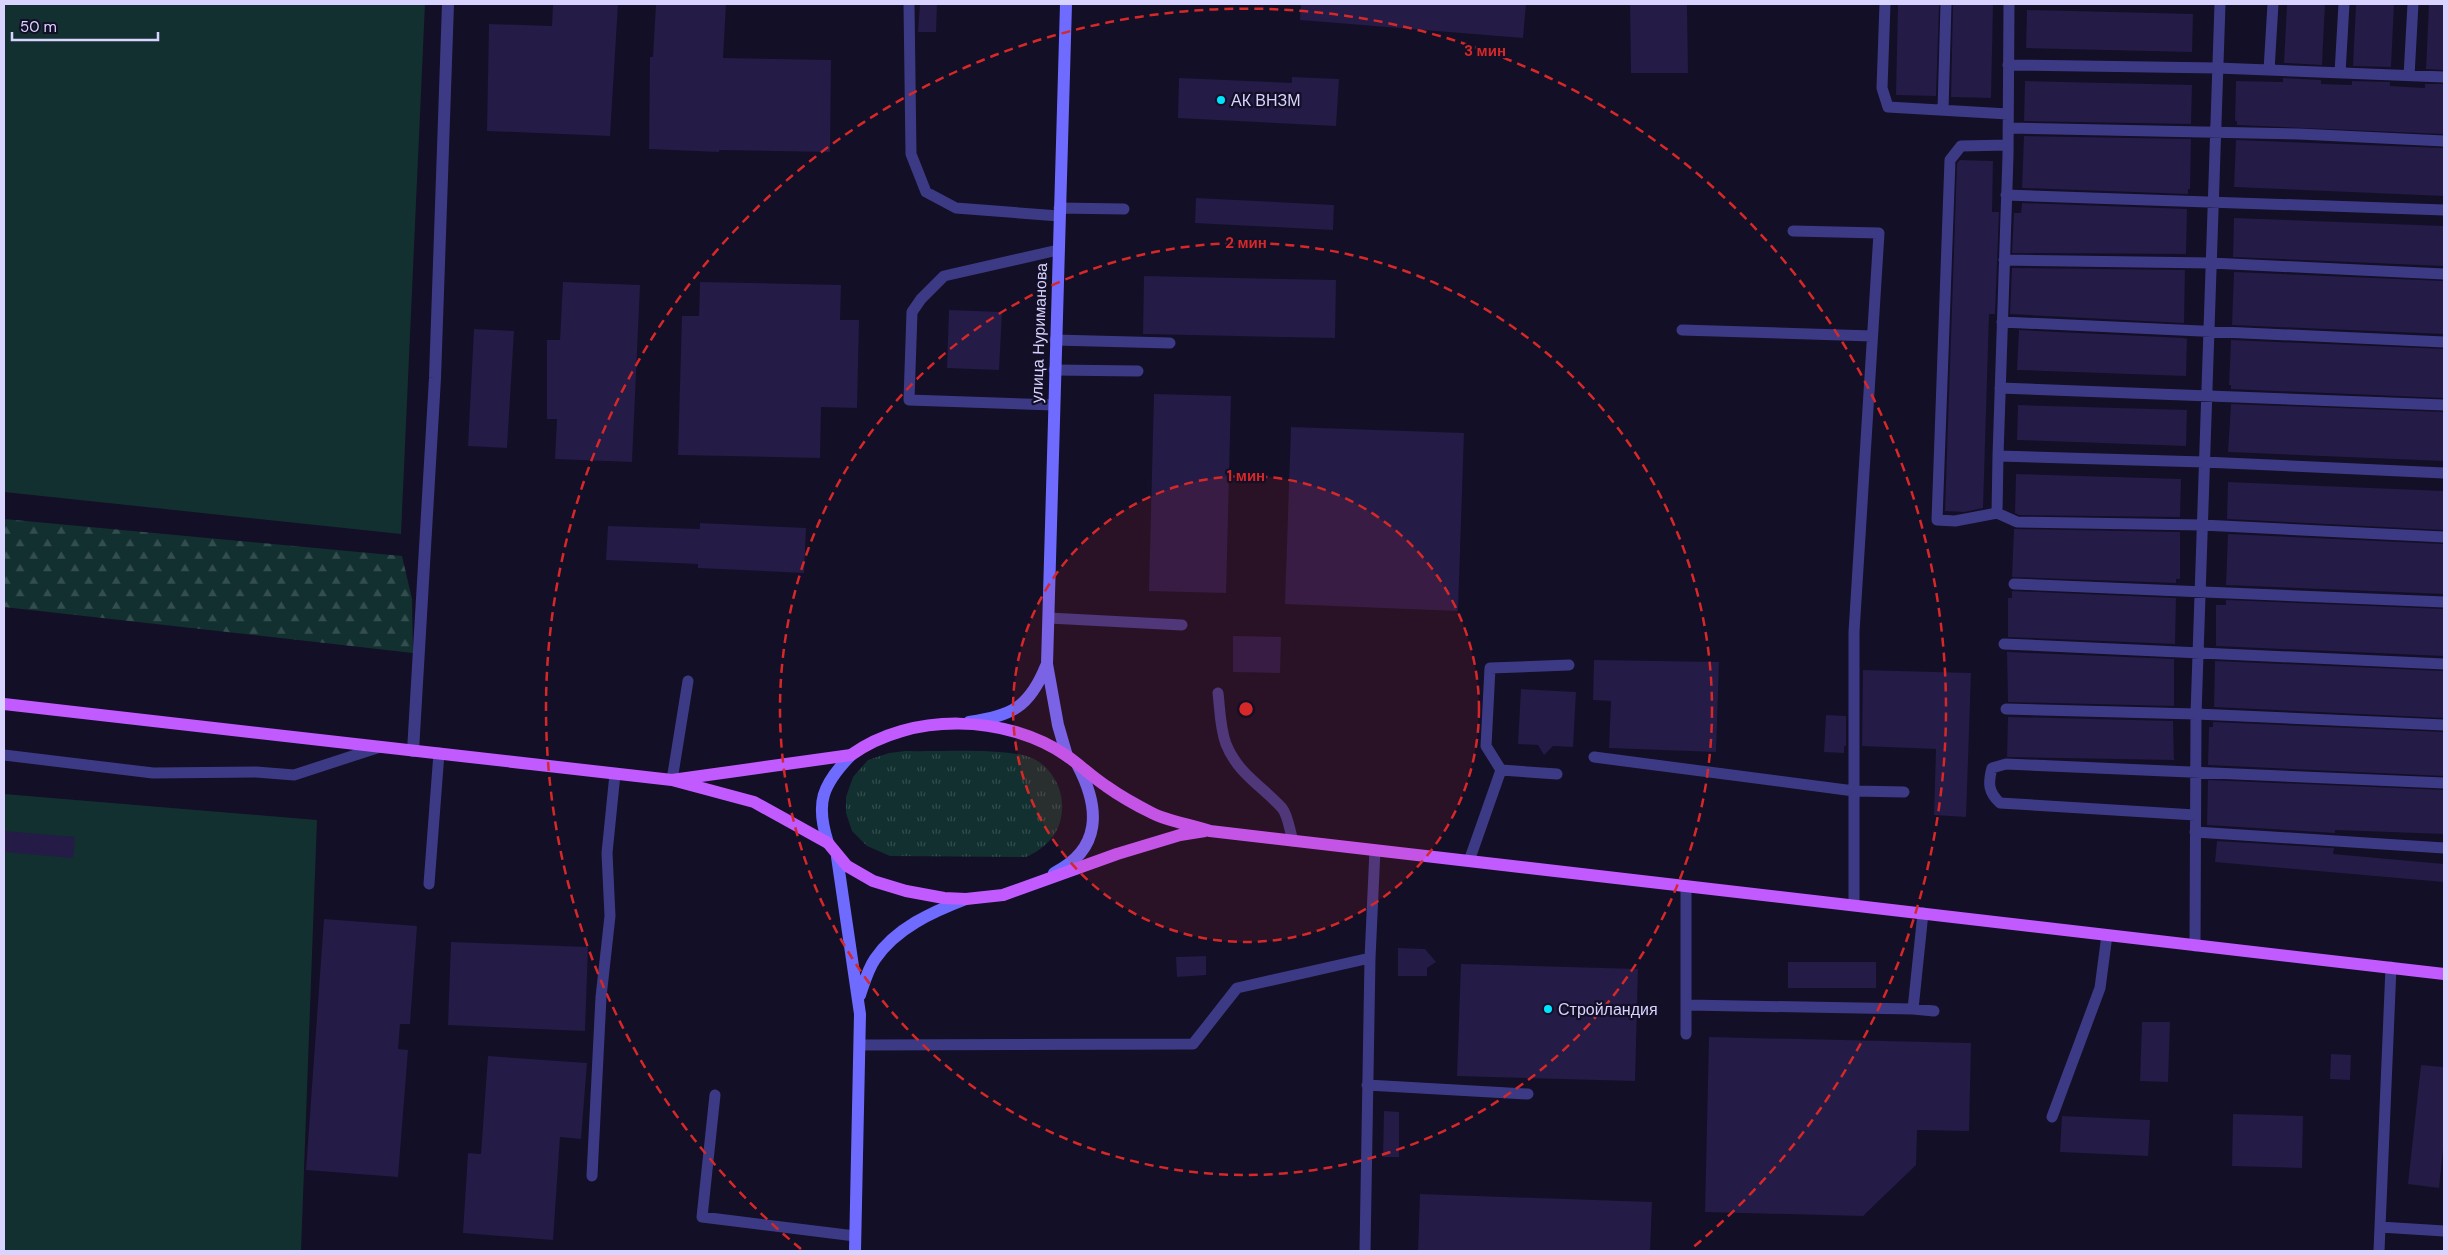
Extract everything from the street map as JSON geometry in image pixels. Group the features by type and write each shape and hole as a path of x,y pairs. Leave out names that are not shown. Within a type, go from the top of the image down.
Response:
{"main road":[{"name":"улица Нуриманова","path":"1047,664 1066,4"},
{"path":"1047,664 1037,688 1025,702 1008,713 992,718 959,724 924,727 888,735 867,743 851,755 833,774 822,799 821,822 828,843 838,857 859,874 881,883 923,895 966,899 1004,894 1041,880 1180,835 1210,831"},
{"path":"1047,664 1056,717 1067,756"},
{"path":"4,704 672,780 754,802 828,843"},
{"path":"959,724 995,727 1014,732 1067,756 1107,787 1154,815 1210,831 2444,974"},
{"path":"672,780 851,755"},
{"path":"1041,880 1070,863 1082,852 1092,832 1092,800 1078,766"},
{"path":"838,857 859,998 861,1045 855,1251"},
{"path":"859,998 875,959 894,939 930,913 966,899"}],"street":[{"path":"413,750 435,378 448,4"}],"lane":[{"path":"909,4 911,154 926,192 956,208 1059,212 1124,209"},
{"path":"1885,4 1882,88 1888,107 2008,114"},
{"path":"1943,110 1946,4"},
{"path":"1997,513 2008,146 2009,4"},
{"path":"2195,946 2196,714 2220,4"},
{"path":"2269,70 2273,4"},
{"path":"2340,73 2344,4"},
{"path":"2409,76 2413,4"},
{"path":"2008,65 2217,68 2444,77"},
{"path":"2008,128 2215,134 2299,134 2444,141"},
{"path":"2008,146 1961,146 1950,160 1937,520 1955,521 1997,513 2018,522 2202,525 2444,537"},
{"path":"2006,195 2213,200 2444,210"},
{"path":"1793,231 1879,233 1854,632 1854,905"},
{"path":"1054,404 909,400 912,312 921,298 944,276 1058,250"},
{"path":"2004,260 2211,263 2444,274"},
{"path":"2002,322 2444,342"},
{"path":"1682,330 1872,336"},
{"path":"1055,340 1170,344"},
{"path":"1054,370 1138,370"},
{"path":"2000,388 2444,405"},
{"path":"1998,456 2204,462 2444,473"},
{"path":"2014,584 2444,602"},
{"path":"1049,618 1182,625"},
{"path":"2004,644 2444,664"},
{"path":"1501,770 1486,746 1490,668 1569,665"},
{"path":"672,780 688,681"},
{"path":"1218,694 1221,722 1229,750 1242,770 1256,786 1283,809 1294,841"},
{"path":"2006,709 2196,714 2444,725"},
{"path":"4,755 153,773 256,772 294,775 380,747"},
{"path":"429,884 439,753"},
{"path":"1594,757 1854,791 1904,792"},
{"path":"2195,815 2000,803 1991,796 1988,782 1992,768 2006,764 2444,783"},
{"path":"1501,770 1557,774"},
{"path":"1469,861 1501,770"},
{"path":"592,1176 601,997 610,916 607,852 615,774"},
{"path":"2196,832 2444,848"},
{"path":"1365,1251 1370,958 1375,850"},
{"path":"1686,886 1686,1034"},
{"path":"1913,1009 1923,913"},
{"path":"2052,1117 2100,988 2107,935"},
{"path":"861,1045 1194,1044 1237,988 1370,958"},
{"path":"2380,1251 2390,967"},
{"path":"1687,1005 1913,1009 1934,1012"},
{"path":"1367,1085 1528,1094"},
{"path":"715,1095 702,1216 855,1236"},
{"path":"2380,1227 2444,1231"}],"green space":[{"path":"4,4 425,4 401,534 4,492"},
{"path":"4,519 402,556 412,599 413,653 4,607"},
{"path":"905,751 988,751 1005,752 1032,758 1051,773 1059,787 1062,811 1055,833 1046,845 1026,857 890,856 867,846 852,831 846,813 846,797 853,777 868,760 889,753"},
{"path":"4,794 317,820 301,1251 4,1251"}],"building":[{"path":"553,4 618,4 610,136 487,131 489,24 552,26"},
{"path":"656,4 726,4 723,58 831,60 830,152 719,150 719,152 649,149 650,57 653,57"},
{"path":"920,4 937,4 936,32 918,32"},
{"path":"1301,4 1526,4 1523,38 1300,20"},
{"path":"1630,4 1687,4 1688,73 1631,73"},
{"path":"1898,4 1939,4 1936,96 1896,95"},
{"path":"1953,4 1993,4 1991,98 1951,97"},
{"path":"2287,4 2325,4 2322,65 2284,63"},
{"path":"2356,4 2394,4 2391,67 2353,66"},
{"path":"2429,4 2444,4 2444,70 2426,69"},
{"path":"2027,10 2193,14 2192,52 2026,48"},
{"path":"1292,77 1339,79 1336,126 1178,118 1179,78 1292,83"},
{"path":"2283,78 2321,80 2321,84 2352,85 2352,81 2390,82 2390,86 2425,88 2425,84 2444,84 2444,134 2237,125 2237,121 2235,121 2236,81 2283,82"},
{"path":"2025,81 2192,85 2191,124 2024,121"},
{"path":"2024,136 2191,139 2190,189 2188,189 2188,194 2022,188"},
{"path":"2236,140 2444,148 2444,196 2234,187"},
{"path":"1960,160 1993,161 1992,212 1999,212 1995,314 1989,314 1983,508 1964,512 1945,511 1957,163"},
{"path":"1196,198 1334,205 1333,230 1195,223"},
{"path":"2022,203 2187,209 2186,254 2012,253 2014,213 2021,213"},
{"path":"2234,218 2444,226 2444,266 2233,257"},
{"path":"2012,268 2185,270 2184,323 2010,314"},
{"path":"2234,272 2444,281 2444,334 2232,325"},
{"path":"1144,276 1336,280 1335,338 1143,334"},
{"path":"563,282 640,285 632,462 555,459 557,419 547,419 547,340 560,340"},
{"path":"700,282 841,285 840,320 859,320 857,408 821,407 820,458 678,455 682,316 699,316"},
{"path":"949,310 1002,312 999,370 947,368"},
{"path":"474,329 514,331 507,448 468,446"},
{"path":"2019,330 2184,338 2187,339 2186,376 2017,370"},
{"path":"2231,340 2444,349 2444,398 2231,389 2231,385 2229,385"},
{"path":"1154,394 1231,396 1226,593 1149,591"},
{"path":"2231,404 2444,412 2444,461 2228,452"},
{"path":"2018,405 2187,410 2186,446 2017,440"},
{"path":"1291,427 1464,433 1458,611 1285,604"},
{"path":"2016,474 2181,479 2180,517 2019,515 2015,513"},
{"path":"2228,482 2444,491 2444,530 2227,519"},
{"path":"700,523 806,528 804,573 698,568 698,564 606,560 608,526 700,529"},
{"path":"2014,529 2180,532 2180,579 2176,579 2176,583 2012,577"},
{"path":"2228,534 2444,544 2444,594 2226,585"},
{"path":"2012,591 2176,598 2175,644 2008,637 2008,598 2012,598"},
{"path":"2226,600 2444,609 2444,656 2216,646 2216,605 2226,605"},
{"path":"1233,636 1281,637 1280,673 1233,672"},
{"path":"2007,652 2174,659 2174,706 2008,702"},
{"path":"1594,660 1719,662 1716,752 1609,748 1611,701 1593,700"},
{"path":"2215,661 2444,671 2444,718 2214,707"},
{"path":"1863,670 1971,673 1966,817 1934,815 1936,749 1862,746"},
{"path":"1521,689 1576,692 1573,747 1553,746 1544,755 1538,745 1518,744"},
{"path":"1826,715 1846,716 1846,746 1844,746 1844,753 1824,752"},
{"path":"2008,717 2173,721 2174,760 2007,757"},
{"path":"2213,722 2444,732 2444,776 2208,765 2209,727 2213,727"},
{"path":"2208,780 2444,790 2444,834 2335,830 2335,833 2207,825"},
{"path":"4,831 75,837 73,858 4,852"},
{"path":"2217,841 2334,848 2333,854 2444,864 2444,882 2215,862"},
{"path":"324,919 417,926 410,1024 400,1024 398,1049 408,1050 398,1177 306,1170"},
{"path":"451,942 588,947 585,1031 448,1025"},
{"path":"1398,948 1425,949 1436,962 1427,968 1427,976 1398,976"},
{"path":"1206,956 1206,975 1177,977 1176,957"},
{"path":"1788,962 1876,962 1876,988 1788,988"},
{"path":"1461,964 1638,969 1635,1081 1457,1076"},
{"path":"2142,1022 2170,1022 2168,1082 2140,1081"},
{"path":"1709,1037 1971,1043 1969,1131 1917,1130 1916,1165 1863,1216 1705,1212"},
{"path":"2331,1054 2351,1055 2350,1080 2330,1079"},
{"path":"488,1056 587,1063 581,1139 560,1137 553,1240 463,1233 468,1153 481,1154"},
{"path":"2421,1065 2444,1067 2444,1140 2439,1188 2408,1184"},
{"path":"1384,1111 1399,1112 1399,1157 1383,1157"},
{"path":"2233,1114 2303,1116 2302,1168 2232,1166"},
{"path":"2062,1116 2150,1120 2148,1156 2060,1152"},
{"path":"1420,1194 1652,1202 1650,1251 1418,1251"}],"place":[{"name":"АК ВНЗМ","path":"1221,100"},
{"name":"Стройландия","path":"1548,1009"}]}
